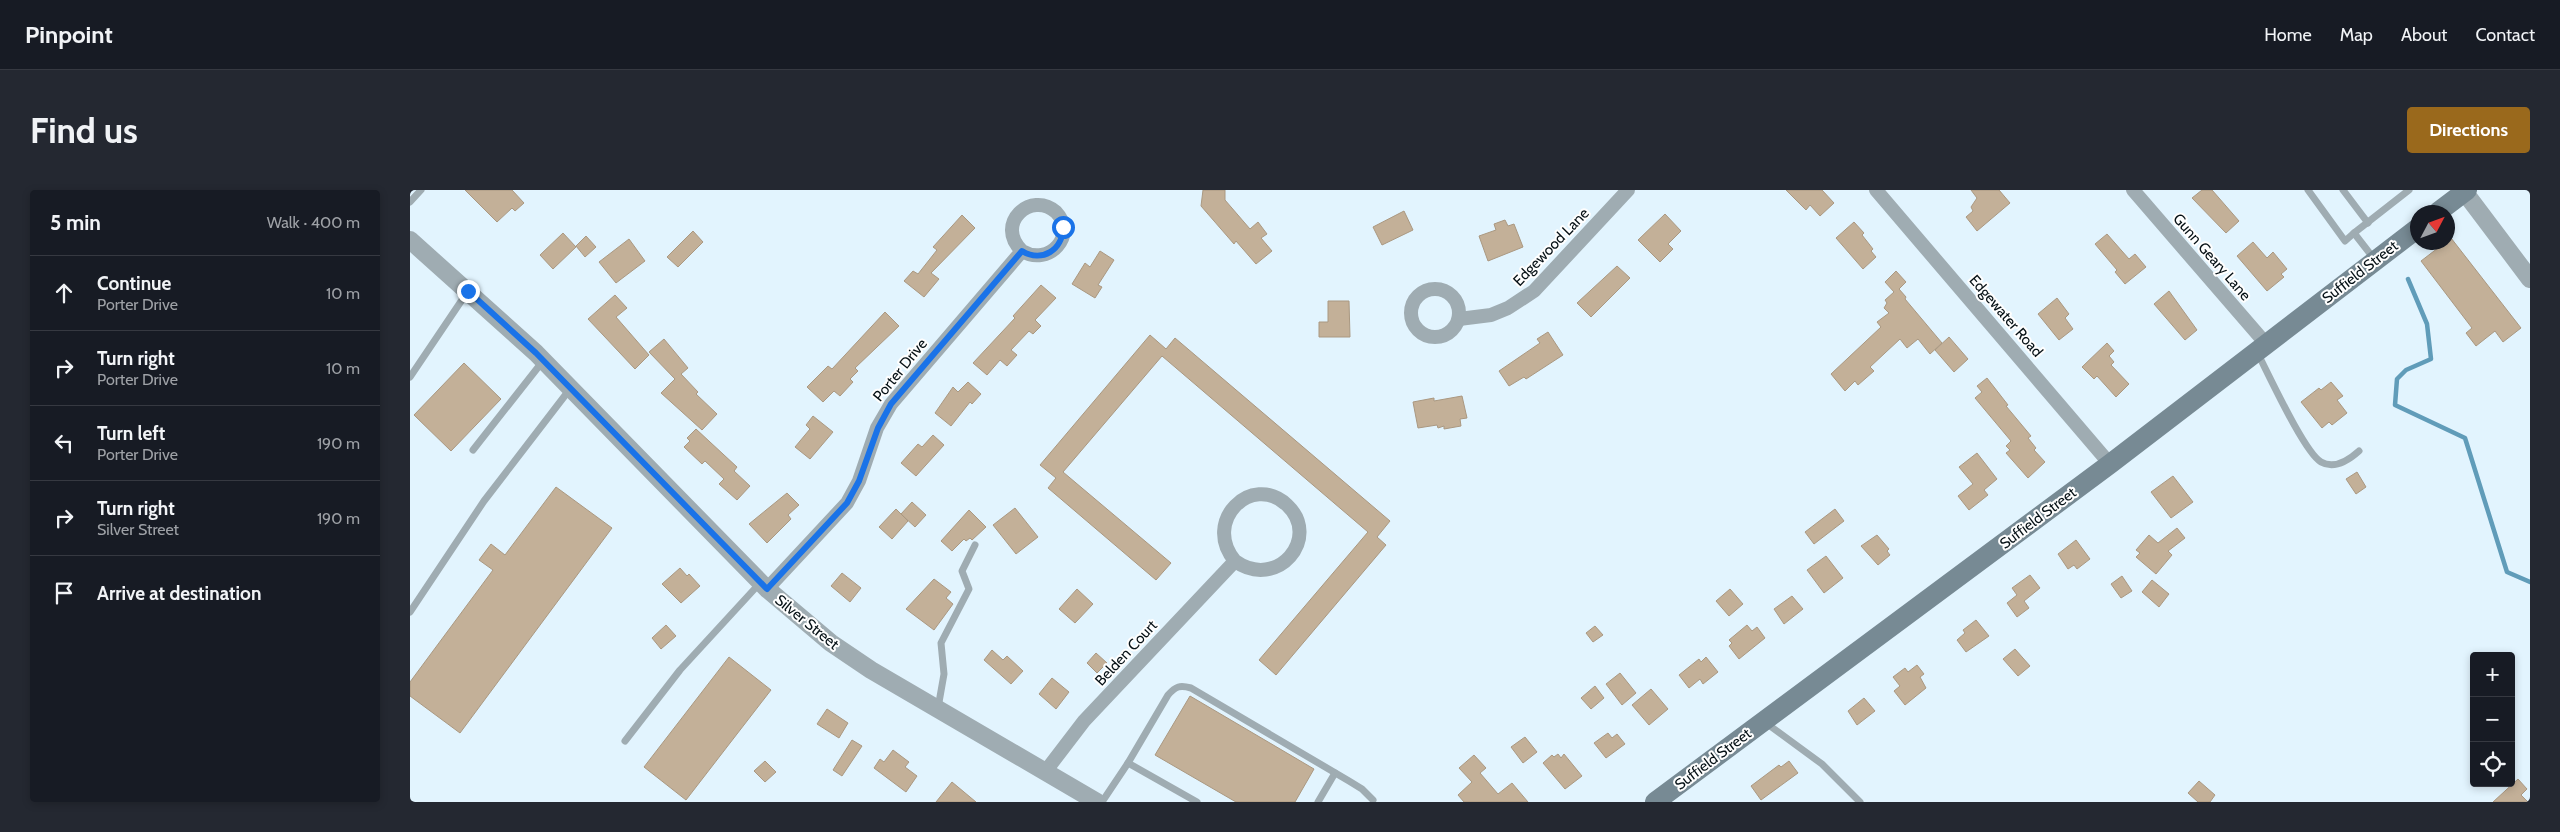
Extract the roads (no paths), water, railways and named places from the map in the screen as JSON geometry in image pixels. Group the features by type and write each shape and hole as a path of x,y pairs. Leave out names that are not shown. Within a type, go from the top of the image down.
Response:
{"main road":[{"path":"2447,205 2465,191"},
{"name":"Suffield Street","path":"1655,802 2110,464 2410,234"}],"street":[{"name":"Edgewood Lane","path":"1458,319 1491,315 1508,308 1534,291 1628,190"},
{"name":"Edgewater Road","path":"1876,190 2110,464"},
{"name":"Gunn Geary Lane","path":"2133,190 2262,348"},
{"path":"2465,191 2528,272"},
{"name":"Silver Street","path":"410,240 543,361 764,586 839,648 871,670 1097,802"},
{"name":"Porter Drive","path":"764,586 847,503 859,481 878,428 891,404 1022,251"},
{"path":"1259,495 1275,498 1288,507 1296,520 1299,535 1295,550 1286,562 1272,569 1256,570 1236,561 1224,540 1224,524 1231,510 1244,500 1259,495"},
{"name":"Belden Court","path":"1045,772 1084,721 1236,561"}],"lane":[{"path":"410,202 420,190"},
{"path":"2308,190 2345,241 2409,190"},
{"path":"2343,190 2368,222"},
{"path":"2354,234 2376,260"},
{"path":"410,377 468,291"},
{"path":"2262,348 2299,432 2321,462 2332,465 2349,460 2359,451"},
{"path":"473,450 543,361"},
{"path":"410,612 484,501 570,388"},
{"path":"938,708 944,674 941,643 969,589 962,570 975,545"},
{"path":"625,741 680,670 764,586"},
{"path":"1102,802 1128,763 1168,695 1174,688 1181,685 1191,688 1362,788 1373,801"},
{"path":"1764,721 1822,764 1860,802"},
{"path":"1128,763 1197,802"},
{"path":"1318,802 1335,773"}],"waterway":[{"path":"2408,279 2427,324 2431,359 2406,370 2397,379 2395,405 2465,438 2507,572 2530,582"}]}
